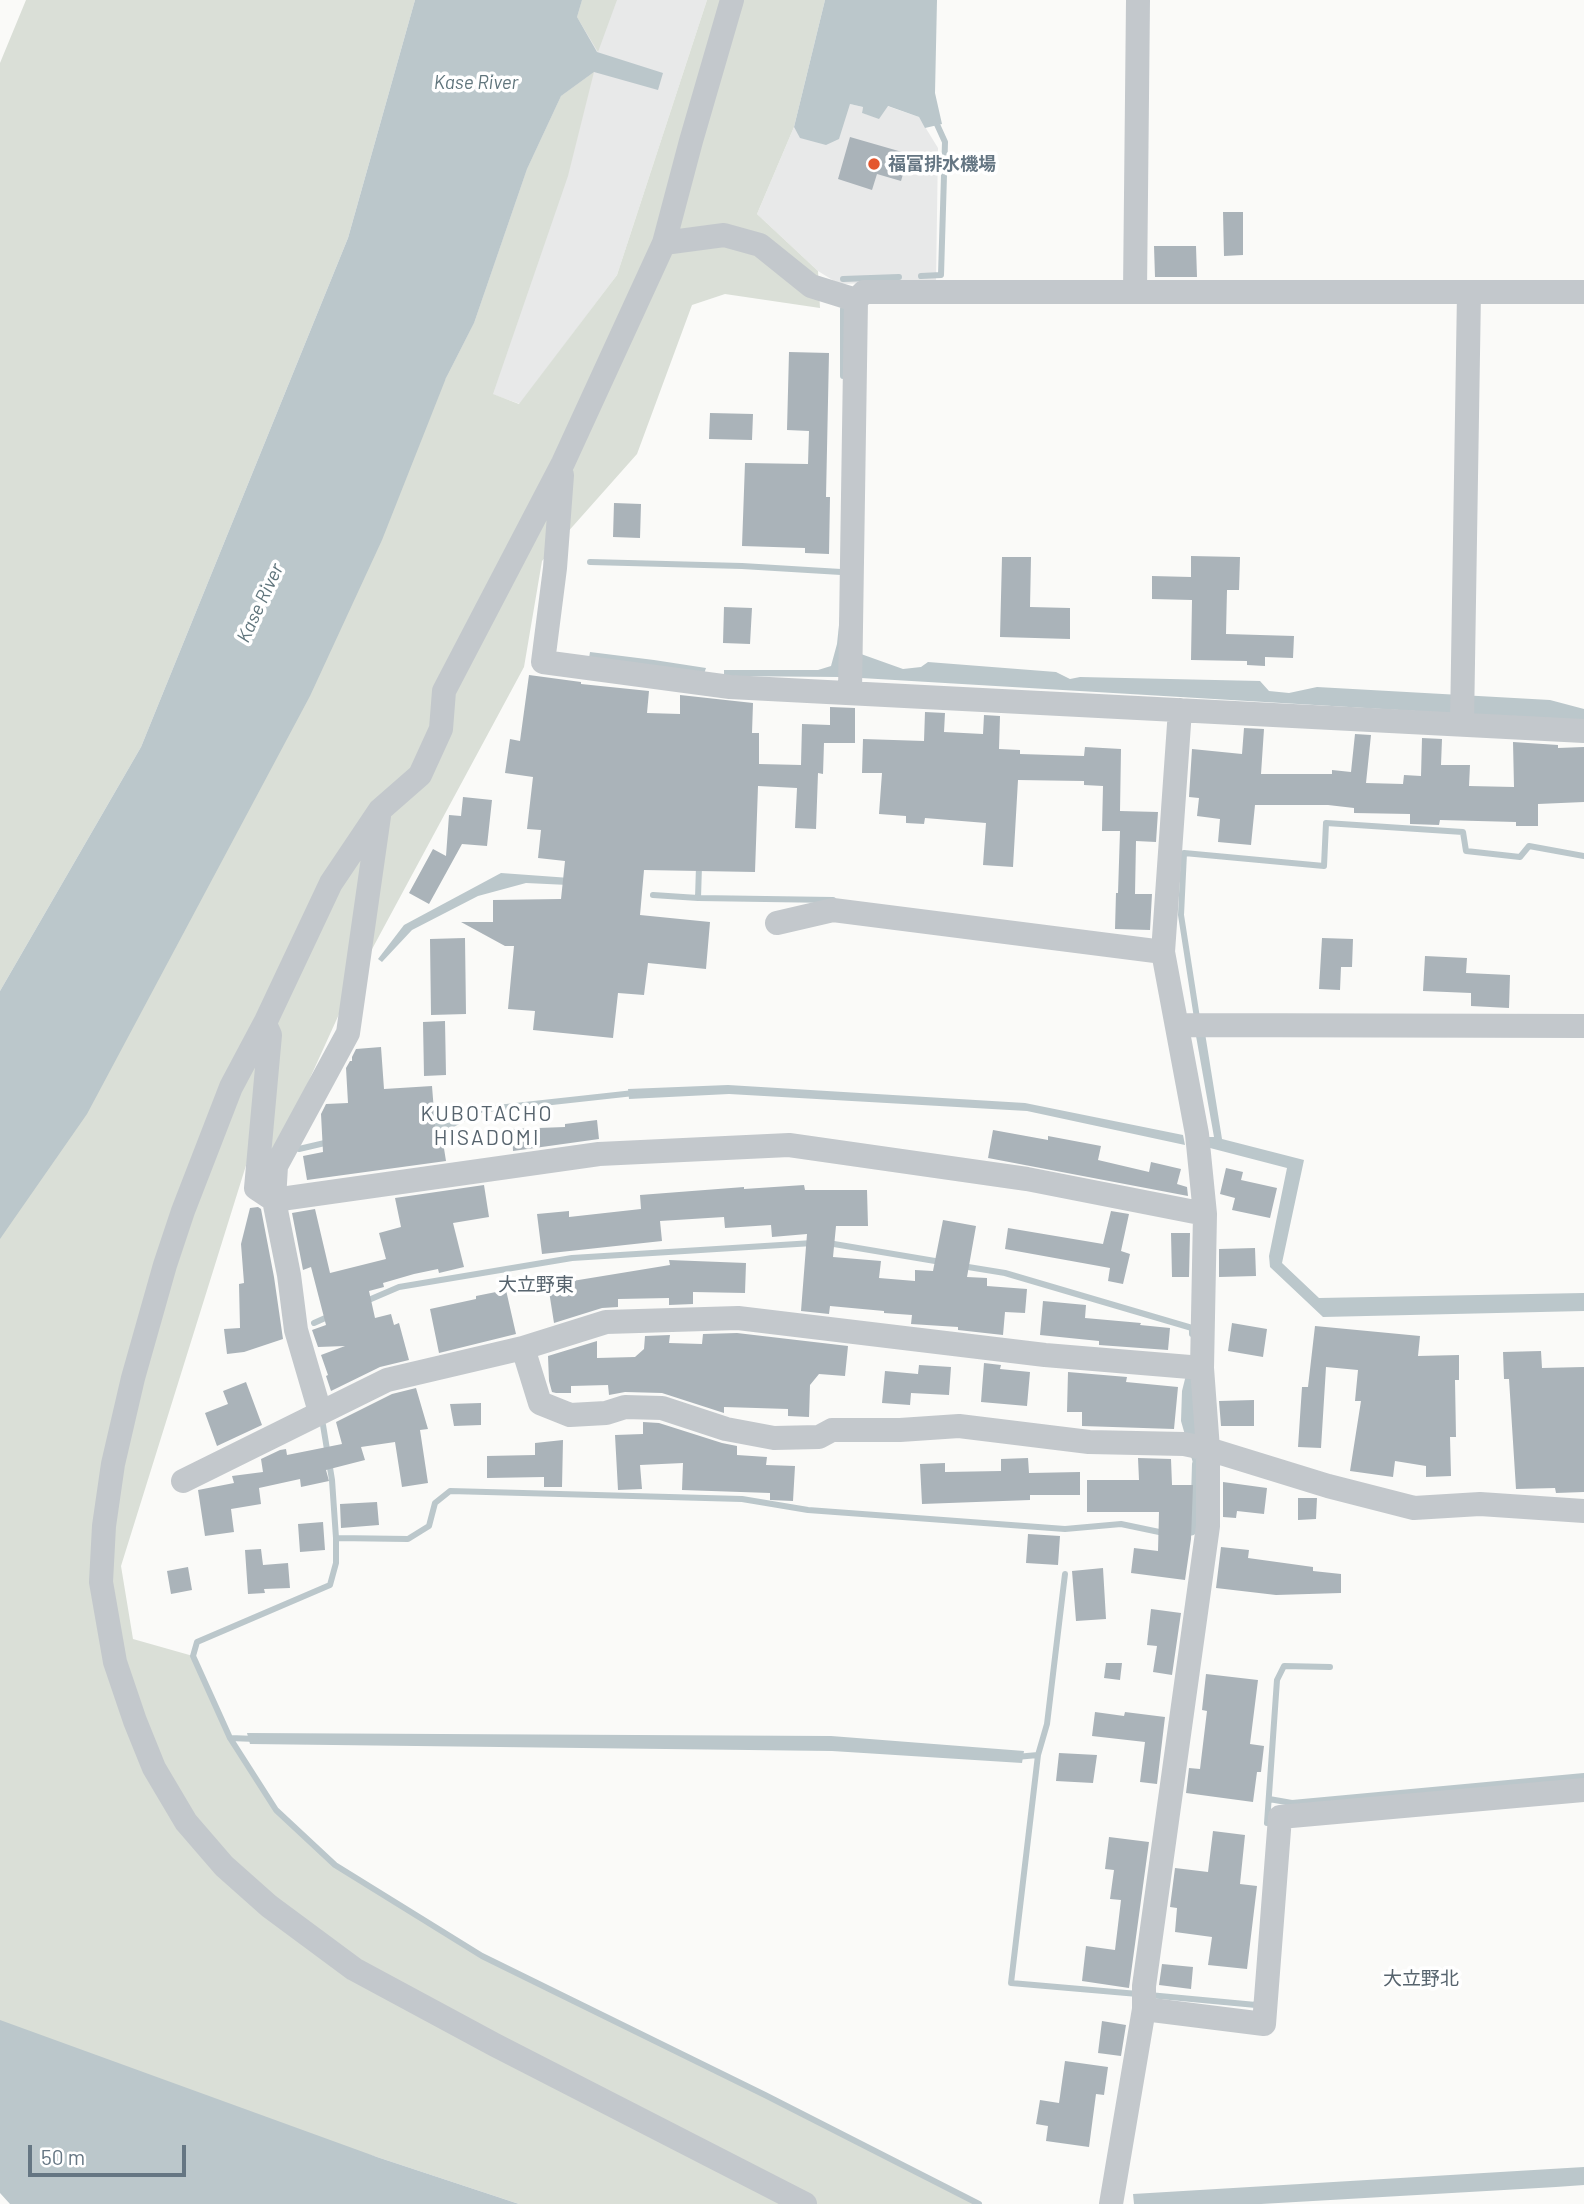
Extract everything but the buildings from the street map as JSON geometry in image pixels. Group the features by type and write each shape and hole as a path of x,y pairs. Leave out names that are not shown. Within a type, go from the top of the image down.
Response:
{"street":[{"path":"732,0 664,243 563,463 444,691 441,729 420,775 380,810 331,883 265,1023 231,1087 183,1211 133,1378 111,1476 104,1526 102,1582 115,1662 154,1768 186,1822 224,1866 268,1906 354,1969 495,2045 805,2204"},
{"path":"1135,292 1139,0"},
{"path":"664,243 724,235 760,245 811,286 856,300"},
{"path":"850,678 856,300 864,292 1584,292"},
{"path":"1462,724 1469,292"},
{"path":"563,463 555,568 543,662 730,687 850,678 1180,710 1584,731"},
{"path":"1111,2204 1144,1999 1208,1526 1208,1449 1192,1367 1205,1214 1190,1025 1163,952 1180,710"},
{"path":"320,1412 296,1331 289,1275 274,1200 276,1166 348,1033 380,810"},
{"path":"777,923 833,910 1163,952"},
{"path":"265,1023 270,1035 256,1188 274,1200 598,1154 789,1145 1027,1179 1205,1214"},
{"path":"1190,1025 1584,1026"},
{"path":"183,1481 387,1380 523,1348 606,1322 738,1318 1045,1356 1192,1367"},
{"path":"523,1348 540,1403 570,1415 606,1413 625,1407 662,1408 726,1429 774,1438 819,1437 832,1430 900,1430 959,1426 1089,1442 1184,1444 1414,1508 1480,1504 1584,1511"},
{"path":"1144,1999 1264,2024 1280,1817 1584,1790"}],"shaded area":[{"path":"26,0 415,0 348,238 141,747 0,991 0,63"},
{"path":"507,0 707,0 617,275 520,404 446,378"},
{"path":"582,0 617,0 598,52 577,17"},
{"path":"707,0 825,0 794,127 757,214 818,271 820,308 725,294 692,305 637,454 542,561 524,667 350,990 276,1153 248,1159 121,1566 133,1639 193,1656 230,1738 276,1810 335,1865 482,1956 979,2204 519,2204 377,2157 0,2045 0,1157 446,378 474,323 527,169 561,96 594,72 568,176 493,394 519,404 617,275"},
{"path":"850,104 863,107 862,113 879,118 887,106 919,117 938,148 936,281 839,284 818,271 757,214 794,127 801,138"}],"water":[{"name":"Kase River","path":"415,0 582,0 577,17 597,52 663,73 658,90 594,72 561,96 527,169 474,323 446,378 382,540 310,696 87,1114 0,1239 0,991 141,747 348,238"},
{"path":"825,0 937,0 935,93 942,124 925,128 919,117 888,106 879,119 862,113 863,107 850,104 839,139 826,145 800,138 794,127"},
{"path":"841,606 839,677 724,676 724,670 818,670 831,666 837,644"},
{"path":"590,652 706,668 704,674 588,664"},
{"path":"861,654 903,669 921,667 928,662 1056,672 1070,679 1080,677 1260,681 1269,691 1289,693 1317,687 1550,700 1584,709 1584,721 861,678"},
{"path":"501,873 570,878 568,885 526,883 478,896 412,930 382,962 378,959 404,925"},
{"path":"1205,1033 1222,1139 1304,1160 1282,1263 1319,1298 1584,1293 1584,1311 1323,1317 1270,1267 1269,1256 1287,1168 1210,1148 1208,1137 1214,1137 1196,1036"},
{"path":"728,1085 1025,1103 1183,1135 1185,1145 1027,1111 729,1094 629,1099 628,1089"},
{"path":"1192,1351 1200,1458 1195,1470 1181,1421 1182,1391"},
{"path":"247,1733 831,1736 1024,1751 1022,1763 832,1751 250,1744"},
{"path":"0,2020 377,2157 519,2204 10,2204 0,2193"},
{"path":"1584,2167 1584,2185 1556,2187 1261,2204 1134,2204 1133,2194"}],"waterway":[{"path":"921,276 941,275 945,142 935,120"},
{"path":"843,279 899,277"},
{"path":"843,309 843,376"},
{"path":"590,562 841,572"},
{"path":"1197,1018 1181,915 1184,853 1324,866 1326,823 1463,832 1466,851 1520,857 1529,846 1584,856"},
{"path":"699,866 698,898 833,900"},
{"path":"653,895 698,898"},
{"path":"429,1126 449,1126 479,1110 634,1093"},
{"path":"299,1149 329,1142"},
{"path":"364,1302 399,1287 572,1258 813,1243"},
{"path":"828,1243 941,1262"},
{"path":"962,1266 1005,1273 1192,1328 1192,1334"},
{"path":"314,1323 332,1315"},
{"path":"323,1425 332,1480 336,1538 336,1563 330,1585 197,1642 193,1656 230,1738 276,1810 335,1865 482,1956 979,2204"},
{"path":"1185,1534 1193,1532 1195,1464"},
{"path":"336,1538 408,1539 429,1526 435,1503 450,1491 742,1499 808,1510 1065,1529 1121,1524 1164,1533"},
{"path":"1065,1574 1047,1724 1038,1755 1011,1983 1138,1994"},
{"path":"1267,1823 1277,1680 1284,1666 1330,1667"},
{"path":"230,1738 256,1739"},
{"path":"1016,1757 1038,1755"},
{"path":"1269,1799 1292,1803 1584,1776"},
{"path":"1149,1995 1256,2005 1257,2001"}],"place":[{"name":"福富排水機場","path":"874,164"}],"district":[{"name":"KUBOTACHO HISADOMI","path":"487,1126"},
{"name":"大立野東","path":"536,1285"},
{"name":"大立野北","path":"1421,1979"}]}
